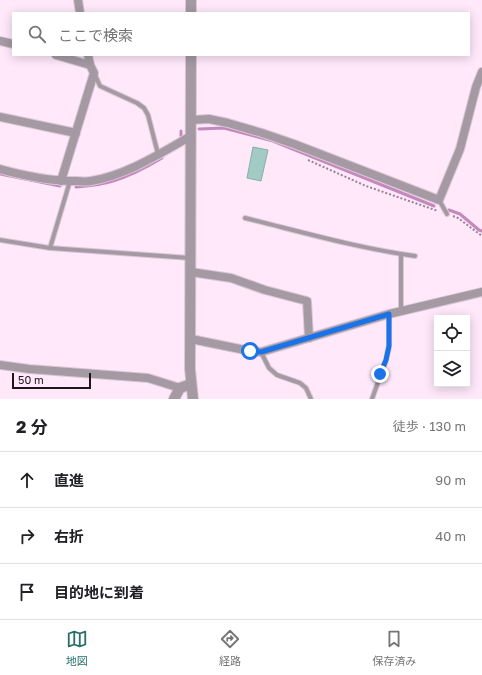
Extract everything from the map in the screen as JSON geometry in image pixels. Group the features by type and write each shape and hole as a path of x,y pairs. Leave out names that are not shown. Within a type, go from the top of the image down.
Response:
{"street":[{"path":"78,0 80,12"},
{"path":"191,0 191,12"},
{"path":"0,42 12,44"},
{"path":"59,56 92,69"},
{"path":"61,181 76,133 92,69 88,56"},
{"path":"191,56 191,384 193,399"},
{"path":"191,120 210,119 262,133 439,200 460,148 476,87 482,72"},
{"path":"0,117 76,133"},
{"path":"0,169 31,177 61,181 90,181 116,175 137,166 191,136"},
{"path":"191,272 231,278 265,290 307,302 309,338"},
{"path":"191,339 261,352 401,310 482,292"},
{"path":"0,365 29,369 148,378 180,388 191,384"},
{"path":"174,399 180,388"}],"lane":[{"path":"92,69 100,86 137,103 144,108 148,115 158,154"},
{"path":"50,248 70,181"},
{"path":"439,200 447,214"},
{"path":"245,218 344,243 415,256"},
{"path":"0,240 50,248 191,258"},
{"path":"401,254 401,310"},
{"path":"372,399 386,360 389,346 389,314"},
{"path":"261,352 269,368 277,375 300,383 306,388 311,399"}],"path":[{"path":"308,160 366,186 458,218 482,236"}],"building":[{"path":"253,147 268,150 261,181 247,178"}],"waterway":[{"path":"199,129 224,128 273,141 434,206"},
{"path":"181,131 181,136"},
{"path":"76,187 99,184 119,179 162,158"},
{"path":"0,174 60,186"},
{"path":"449,210 460,214 482,231"}],"route":[{"path":"250,351 261,352 389,314 389,346 386,360 380,374"}]}
